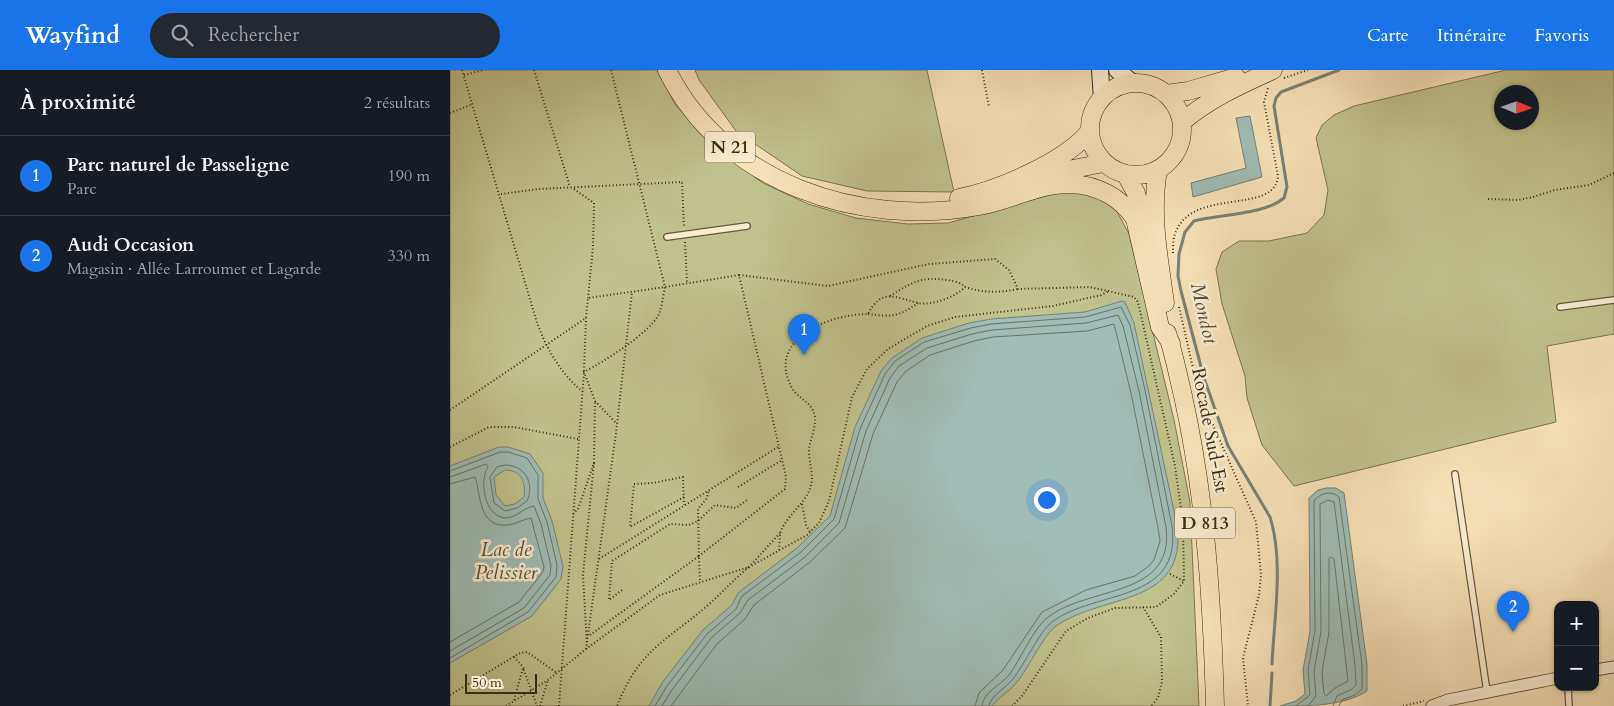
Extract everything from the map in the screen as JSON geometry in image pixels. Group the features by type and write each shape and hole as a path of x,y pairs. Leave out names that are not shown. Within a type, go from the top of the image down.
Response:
{"main road":[{"name":"N 21","path":"667,70 680,91 708,127 748,161 785,183 816,196 870,209 901,212 936,210 980,201 1073,169 1104,163"},
{"name":"N 21","path":"673,70 689,96 714,126 758,162 800,184 856,199 908,204 940,202 977,194 1017,179 1067,152 1080,144 1090,131"},
{"path":"1166,94 1224,82 1252,70"},
{"path":"1182,122 1200,106 1275,77"},
{"path":"1133,83 1145,84 1166,94 1179,111 1182,122 1182,136 1178,150 1170,162 1158,170 1143,175 1126,175 1104,163 1097,154 1090,131 1095,109 1102,99 1122,86 1133,83"},
{"name":"Rocade Sud-Est","path":"1158,170 1154,192 1154,215 1170,343"},
{"name":"Rocade Sud-Est","path":"1126,175 1136,194 1143,215 1190,428 1204,508 1212,600 1215,706"},
{"name":"D 813","path":"936,210 980,206 1032,191 1068,184 1101,190 1127,207 1135,219 1160,327 1170,343"}],"street":[{"path":"1100,70 1102,99"},
{"path":"1117,70 1133,83"},
{"path":"1599,669 1614,666"},
{"path":"1431,702 1554,679"}],"lane":[{"path":"667,238 747,226"},
{"path":"1560,307 1614,300"},
{"path":"1455,474 1487,692"},
{"path":"1568,691 1569,706"}],"path":[{"path":"462,70 537,322 546,345 564,372 583,392"},
{"path":"464,75 483,70"},
{"path":"534,70 571,188 594,203 583,392 559,706"},
{"path":"584,372 603,362 651,326 659,313 665,287 611,70"},
{"path":"982,70 989,108"},
{"path":"1172,254 1177,229 1197,209 1269,194 1276,188 1278,176 1264,102 1265,94 1275,77 1308,70"},
{"path":"450,113 473,104"},
{"path":"1488,199 1518,200 1533,197 1556,190 1589,185 1614,173"},
{"path":"500,194 682,182 687,282"},
{"path":"588,298 739,275 828,286 929,264 995,259 1009,270 1018,289"},
{"path":"590,635 699,556 785,489 786,477 739,275"},
{"path":"868,314 873,303 878,299 890,296 917,280 935,278 952,280 981,292 1090,287 1134,297 1138,302 1175,466 1183,524 1184,581 1174,594 1161,605 1156,607 1115,608 1088,618 1066,631 1012,706"},
{"path":"890,296 918,303 940,300 956,294 965,287"},
{"path":"506,706 548,680 586,649 660,595 750,567 810,532 819,523 829,501 846,420 857,385 872,364 888,349 927,326 955,317 1053,306 1101,295 1109,291"},
{"path":"586,649 590,635 632,292"},
{"path":"1177,301 1194,368 1209,416 1256,522 1261,576 1259,595 1243,658 1248,706"},
{"path":"616,706 634,669 650,651 707,606 750,567 780,533 802,503 811,483 809,453 815,416 807,401 792,389 787,374 787,361 790,350 802,334 823,322 852,314 890,317 900,315 918,303"},
{"path":"450,410 586,318"},
{"path":"584,372 595,401 594,463 583,575 586,649"},
{"path":"595,401 617,424"},
{"path":"450,447 489,427 514,427 578,439"},
{"path":"599,559 778,447"},
{"path":"738,488 782,460"},
{"path":"573,514 578,509 594,463"},
{"path":"684,497 630,527 634,484 653,483 683,477 684,497 684,505"},
{"path":"700,582 698,509 707,498 709,490"},
{"path":"622,590 608,600 612,561 670,524 688,525 698,520 715,505 736,508 747,500"},
{"path":"802,503 806,525 810,532"},
{"path":"779,551 780,533"},
{"path":"1170,574 1184,581"},
{"path":"1143,607 1161,637 1162,682 1158,698 1151,706"},
{"path":"450,695 514,657 527,652 557,673"},
{"path":"514,657 524,669 539,706"},
{"path":"514,701 520,673 524,669"},
{"path":"539,706 548,680"},
{"path":"1403,706 1431,702"}],"green space":[{"path":"450,70 657,70 675,104 715,149 763,183 808,204 856,218 908,224 948,223 1060,192 1089,190 1114,206 1129,234 1174,420 1190,502 1199,706 450,706"},
{"path":"695,70 927,70 954,192 867,191 802,176 736,131 699,80"},
{"path":"1506,70 1614,70 1614,334 1547,346 1556,422 1294,486 1262,445 1247,398 1245,376 1222,304 1216,269 1222,252 1239,241 1269,241 1307,233 1324,215 1328,190 1316,138 1322,125 1334,115 1354,106"}],"water":[{"path":"1250,116 1262,177 1193,197 1191,183 1246,168 1236,118"},
{"path":"1122,301 1125,302 1134,323 1177,525 1177,552 1169,571 1156,584 1138,594 1075,616 1056,626 1046,636 1017,682 992,706 649,706 662,683 703,630 732,605 738,593 797,548 830,516 855,427 881,371 892,358 922,338 969,323 991,319 1085,312"},
{"name":"Lac de Pelissier","path":"499,447 508,447 530,454 543,473 543,498 552,521 563,566 561,579 532,616 450,663 450,466","holes":["505,470 511,471 522,478 524,497 515,504 505,506 496,495 494,477"]},
{"path":"1336,488 1344,493 1367,664 1367,691 1348,700 1337,702 1280,706 1296,701 1305,694 1303,670 1310,631 1309,498 1318,490"}],"waterway":[{"name":"Mondot","path":"1272,664 1277,590 1274,534 1270,517 1228,446 1204,378 1181,291 1178,276 1179,254 1185,232 1194,221 1254,211 1275,204 1284,198 1287,187 1274,106 1276,98 1281,92 1339,70"},
{"path":"1270,706 1272,673"}],"place":[{"name":"Parc naturel de Passeligne","path":"804,355"},
{"name":"Audi Occasion","path":"1513,632"}]}
